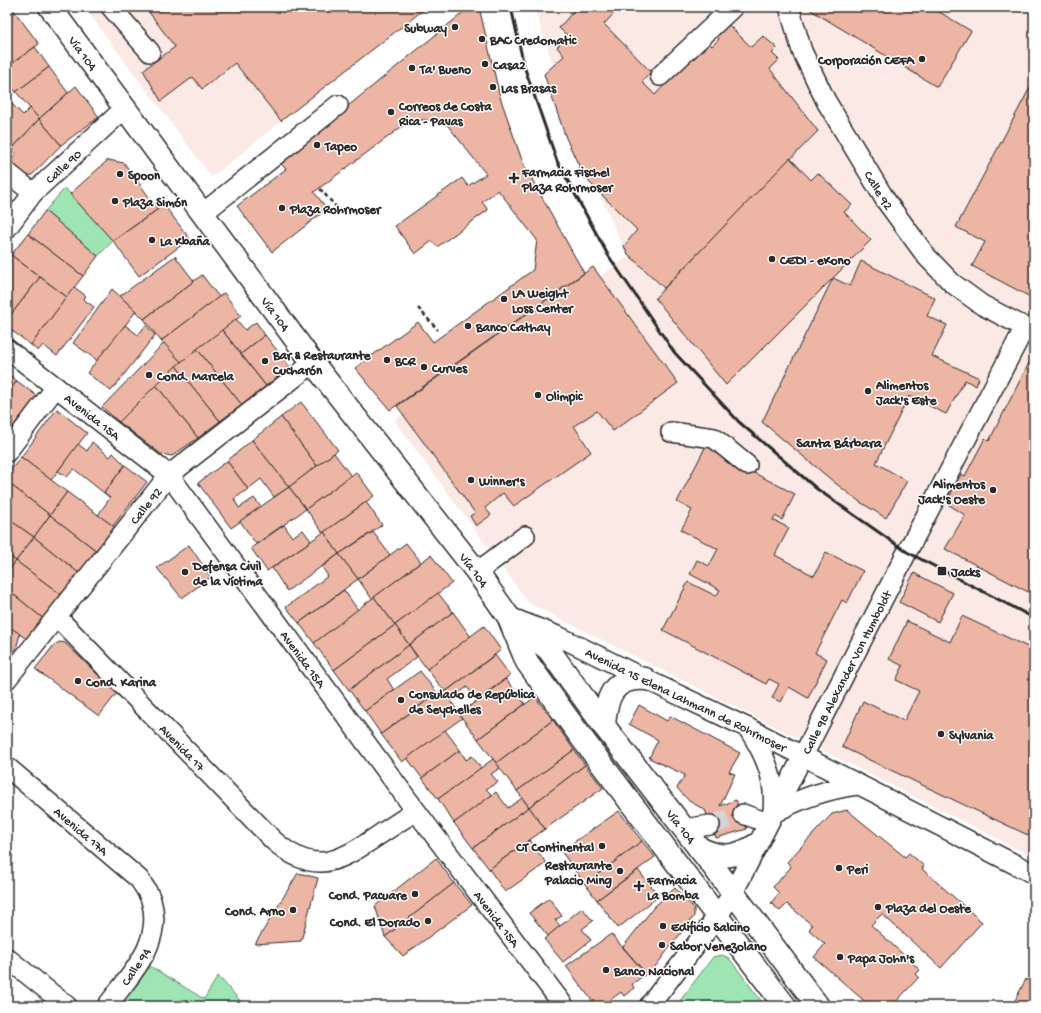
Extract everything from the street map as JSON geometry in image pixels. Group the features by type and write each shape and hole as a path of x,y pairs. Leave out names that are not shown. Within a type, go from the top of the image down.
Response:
{"main road":[{"name":"Vía 104","path":"50,7 124,109 313,362 477,572 508,616 527,662 785,1006"},
{"name":"Vía 104","path":"508,616 549,650 604,726 699,848 818,1006"},
{"path":"604,726 607,701 613,690 631,678 645,679"},
{"path":"699,848 716,856 730,856 744,852 756,845"}],"street":[{"path":"111,7 150,52"},
{"path":"660,76 733,7"},
{"name":"Calle 92","path":"789,7 802,51 826,101 886,201 923,251 952,283 964,292 982,305 1029,329"},
{"path":"202,214 338,105"},
{"name":"Calle 90","path":"7,228 33,193 124,109"},
{"path":"7,172 33,193"},
{"name":"Calle 98 Alexander Von Humboldt","path":"649,1006 717,917 733,893 756,845 804,757 907,552 1029,329"},
{"name":"Avenida 15A","path":"7,349 168,475 416,811 564,1006"},
{"name":"Calle 92","path":"7,679 168,475 313,362"},
{"path":"7,452 56,387"},
{"path":"671,432 714,438 747,465"},
{"path":"477,572 525,536"},
{"name":"Avenida 15 Elena Lahmann de Rohrmoser","path":"508,616 560,637 748,728 858,785 1022,874"},
{"name":"Avenida 17","path":"57,617 274,841 295,856 318,863 330,862 350,854 416,811"},
{"path":"748,728 767,761 772,778 774,796 770,819"},
{"name":"Avenida 17A","path":"7,767 139,879 151,899"},
{"path":"743,814 770,819 792,803 814,794 835,788 858,785"},
{"path":"684,829 710,825"},
{"name":"Calle 94","path":"107,1006 142,960 150,946 154,931 155,916 151,899"},
{"path":"7,958 67,1006"}],"path":[{"path":"320,189 340,211"},
{"path":"418,308 438,330"}],"shaded area":[{"path":"84,7 422,7 212,177"},
{"path":"534,7 1034,7 1034,857 529,603 394,420 628,257 587,166"}],"green space":[{"path":"65,188 113,241 98,256 45,211"},
{"path":"722,955 729,958 765,1006 676,1006 713,957"},
{"path":"148,965 204,999 218,976 245,1006 116,1006"}],"building":[{"path":"7,7 12,7 15,12 7,19"},
{"path":"145,7 427,7 281,121 235,63 202,89 193,77 161,101 143,70 175,47"},
{"name":"Plaza Rohrmoser","path":"470,7 479,7 500,97 523,163 584,273 390,410 355,368 418,322 433,342 533,270 537,240 498,190 482,202 488,210 437,247 432,241 415,254 395,226 462,178 468,186 486,174 445,122 412,119 314,192 327,209 272,252 237,206 286,169 279,162"},
{"path":"577,7 581,7 580,8 584,11 587,7 620,7 604,24 651,72 642,82 655,95 706,40 712,46 719,39 716,35 728,24 751,47 763,36 777,48 772,53 779,60 770,69 818,131 664,288 627,253 624,246 637,230 589,182 587,178 585,179 566,138 544,74 564,56 557,47 567,35 559,28"},
{"name":"Corporación CEFA","path":"810,7 931,7 971,31 937,87 809,9"},
{"path":"15,12 39,44 7,67 7,19"},
{"path":"35,47 49,67 16,92 7,82 7,67"},
{"path":"49,67 68,93 39,119 16,92"},
{"path":"1034,80 1034,299 972,266 985,242 956,227"},
{"path":"76,86 99,117 61,145 39,119"},
{"path":"8,100 23,115 30,108 39,119 12,149 7,148"},
{"path":"39,119 61,145 32,175 23,176 8,163 16,154 12,149"},
{"name":"CEDI - eKono","path":"790,158 811,180 818,173 852,205 844,212 871,240 726,385 655,298"},
{"name":"Plaza Simón","path":"108,160 124,163 158,209 113,241 70,194"},
{"name":"La Kbaña","path":"164,205 190,239 139,276 113,241"},
{"path":"45,211 98,256 83,276 28,234"},
{"path":"28,234 83,276 67,297 11,255"},
{"path":"11,255 40,277 7,320 7,261"},
{"path":"175,256 194,281 144,319 120,296"},
{"name":"Alimentos Jack's Este","path":"861,261 935,298 927,316 947,325 932,356 979,378 976,386 965,380 946,414 909,396 876,463 907,481 886,518 860,502 834,482 762,422 833,278 850,286"},
{"name":"Olimpic","path":"593,267 678,383 613,431 597,411 574,426 591,452 514,506 503,493 485,508 491,515 476,526 470,516 475,513 397,406"},
{"path":"202,275 219,297 161,341 144,319"},
{"path":"40,277 67,297 31,345 7,327 7,320"},
{"path":"74,287 86,296 83,299 94,307 57,356 43,345 38,351 31,345"},
{"path":"112,289 136,311 98,361 73,343"},
{"path":"224,293 241,316 181,362 161,341"},
{"path":"236,319 245,330 256,322 265,335 241,354 222,330"},
{"path":"125,325 138,335 146,325 155,335 111,391 87,373"},
{"path":"222,330 266,386 242,405 197,349"},
{"name":"Bar & Restaurante Cucharón","path":"265,335 290,367 266,386 241,354"},
{"name":"Cond. Marcela","path":"164,343 181,362 119,422 102,407"},
{"path":"197,349 242,405 220,421 176,366"},
{"name":"Alimentos Jack's Oeste","path":"1031,359 1034,360 1034,595 945,549 965,515 946,503 961,474 965,476 985,438 989,441"},
{"path":"176,366 220,421 198,438 156,385"},
{"path":"7,373 17,381 7,394"},
{"path":"17,381 37,396 7,434 7,394"},
{"path":"156,385 198,438 172,456 161,454 119,422"},
{"path":"301,402 338,450 317,466 281,417"},
{"path":"57,409 87,433 51,480 21,457"},
{"path":"281,417 317,466 289,487 252,440"},
{"path":"252,440 289,487 274,497 261,479 248,489 227,461"},
{"path":"92,442 110,457 113,453 125,465 104,493 74,469 67,477 58,471 78,444 87,451"},
{"path":"708,442 725,458 795,494 782,520 775,516 773,520 789,528 775,555 814,576 826,552 863,571 847,603 842,600 815,653 827,659 808,698 789,687 781,702 772,698 779,684 769,679 766,684 663,630 688,582 716,596 720,590 690,574 697,560 709,566 718,549 681,530 692,510 677,502"},
{"path":"334,453 351,476 306,509 289,487"},
{"path":"21,457 67,492 50,515 7,482 7,475"},
{"path":"227,461 248,489 234,499 239,508 254,498 261,507 231,528 198,483"},
{"path":"125,465 147,482 113,526 98,515 110,498 104,493"},
{"path":"356,472 374,496 323,533 306,509"},
{"path":"7,482 50,515 34,537 7,518"},
{"path":"289,487 306,509 256,544 240,521"},
{"path":"67,492 116,528 98,552 50,515"},
{"path":"366,502 382,525 339,554 324,532"},
{"path":"50,515 98,552 80,574 34,537"},
{"path":"7,518 34,537 16,561 7,554"},
{"path":"284,525 292,537 303,530 311,541 267,571 251,548"},
{"path":"324,532 339,554 287,591 272,568"},
{"path":"373,532 390,555 358,579 339,554"},
{"path":"34,537 80,574 63,596 16,561"},
{"path":"406,543 421,562 372,599 358,579"},
{"name":"Defensa Civil de la Víctima","path":"189,545 211,577 182,598 157,568"},
{"path":"7,554 16,561 7,573"},
{"path":"339,554 358,579 299,623 286,607 328,576 322,567"},
{"path":"431,555 452,583 395,625 374,597"},
{"path":"16,561 63,596 45,620 7,589 7,573"},
{"path":"914,573 953,593 938,622 899,602"},
{"path":"7,589 45,620 29,641 7,625"},
{"path":"344,590 358,610 314,643 299,623"},
{"path":"438,593 453,612 409,645 395,625"},
{"path":"374,597 395,625 334,670 314,643"},
{"path":"453,612 471,637 427,669 409,645"},
{"name":"Sylvania","path":"962,616 1034,650 1034,838 842,747 863,701 904,721 919,691 896,680 903,666 889,659 907,621 950,642"},
{"path":"7,625 20,634 16,649 7,655"},
{"path":"395,625 409,645 349,690 334,670"},
{"path":"484,626 501,650 445,692 427,669"},
{"name":"Cond. Karina","path":"60,642 65,643 117,693 99,716 35,669 54,645"},
{"path":"409,645 417,657 387,679 394,690 365,711 349,690"},
{"path":"495,655 510,675 477,700 467,687 450,700 445,692"},
{"path":"420,671 437,693 381,734 365,711"},
{"path":"506,679 525,704 478,739 459,714"},
{"path":"443,689 462,718 402,762 381,734"},
{"path":"535,697 553,720 496,763 478,739"},
{"path":"639,705 667,721 670,716 740,753 729,772 735,774 720,806 736,800 747,829 716,838 705,810 689,801 677,788 685,775 649,758 658,740 629,724"},
{"path":"553,720 574,750 517,791 496,763"},
{"path":"445,730 460,750 422,778 407,758"},
{"path":"460,750 466,760 472,756 481,768 438,799 422,778"},
{"path":"574,750 585,765 529,807 517,791"},
{"path":"493,759 500,768 491,774 498,782 486,789 492,795 454,823 438,799"},
{"path":"585,765 603,788 545,829 529,807"},
{"path":"496,792 508,808 522,798 529,807 473,848 454,823"},
{"path":"529,807 545,829 489,869 473,848"},
{"name":"Plaza del Oeste","path":"847,810 905,857 909,853 924,866 922,869 982,922 941,968 882,914 871,925 920,970 916,974 919,977 892,1006 870,1006 814,957 825,944 809,930 812,925 787,904 780,911 771,903 779,893 773,887 791,867 787,862 832,814"},
{"name":"CT Continental","path":"619,811 642,841 585,884 561,851"},
{"path":"530,840 546,863 505,892 489,869"},
{"name":"Restaurante Palacio Ming","path":"642,841 655,857 597,900 585,884"},
{"name":"Cond. Pacuare","path":"436,858 454,883 385,937 375,906"},
{"path":"638,870 659,896 618,928 597,900"},
{"name":"Cond. Arno","path":"298,873 318,878 301,941 255,944"},
{"name":"Cond. El Dorado","path":"454,883 472,905 403,956 385,937"},
{"name":"Edificio Salcino","path":"675,888 694,908 694,916 648,976 623,947 654,907"},
{"path":"549,898 562,916 555,920 560,926 548,936 529,913"},
{"path":"582,908 593,921 582,929 591,940 563,962 544,939"},
{"name":"Banco Nacional","path":"611,934 646,974 632,984 634,988 624,996 621,992 602,1006 596,1006 566,966"},
{"path":"1026,979 1034,984 1034,1006 1012,1006"}],"tunnel":[{"path":"710,825 743,814"}],"railway":[{"path":"511,7 524,66 557,161 608,255 674,352 739,422 817,489 907,552 1034,618"}],"place":[{"name":"Subway","path":"455,27"},
{"name":"BAC Credomatic","path":"482,39"},
{"name":"Corporación CEFA","path":"922,59"},
{"name":"Casa2","path":"485,64"},
{"name":"Ta' Bueno","path":"412,68"},
{"name":"Las Brasas","path":"493,87"},
{"name":"Correos de Costa Rica - Pavas","path":"391,112"},
{"name":"Tapeo","path":"317,145"},
{"name":"Spoon","path":"120,174"},
{"name":"Farmacia Fischel Plaza Rohrmoser","path":"514,178"},
{"name":"Plaza Simón","path":"115,201"},
{"name":"Plaza Rohrmoser","path":"282,208"},
{"name":"La Kbaña","path":"152,240"},
{"name":"CEDI - eKono","path":"772,259"},
{"name":"LA Weight Loss Center","path":"504,299"},
{"name":"Banco Cathay","path":"468,326"},
{"name":"BCR","path":"387,360"},
{"name":"Bar & Restaurante Cucharón","path":"265,361"},
{"name":"Curves","path":"424,367"},
{"name":"Cond. Marcela","path":"149,375"},
{"name":"Alimentos Jack's Este","path":"868,391"},
{"name":"Olimpic","path":"538,395"},
{"name":"Winner's","path":"471,480"},
{"name":"Alimentos Jack's Oeste","path":"993,490"},
{"name":"Jacks","path":"942,571"},
{"name":"Defensa Civil de la Víctima","path":"185,572"},
{"name":"Cond. Karina","path":"78,681"},
{"name":"Consulado de República de Seychelles","path":"401,700"},
{"name":"Sylvania","path":"941,734"},
{"name":"CT Continental","path":"602,846"},
{"name":"Peri","path":"839,868"},
{"name":"Restaurante Palacio Ming","path":"620,871"},
{"name":"Farmacia La Bomba","path":"639,886"},
{"name":"Cond. Pacuare","path":"415,894"},
{"name":"Plaza del Oeste","path":"878,907"},
{"name":"Cond. Arno","path":"293,910"},
{"name":"Cond. El Dorado","path":"428,921"},
{"name":"Edificio Salcino","path":"663,926"},
{"name":"Sabor Venezolano","path":"662,945"},
{"name":"Papa John's","path":"840,957"},
{"name":"Banco Nacional","path":"606,970"}],"district":[{"name":"Santa Bárbara","path":"839,442"}]}
